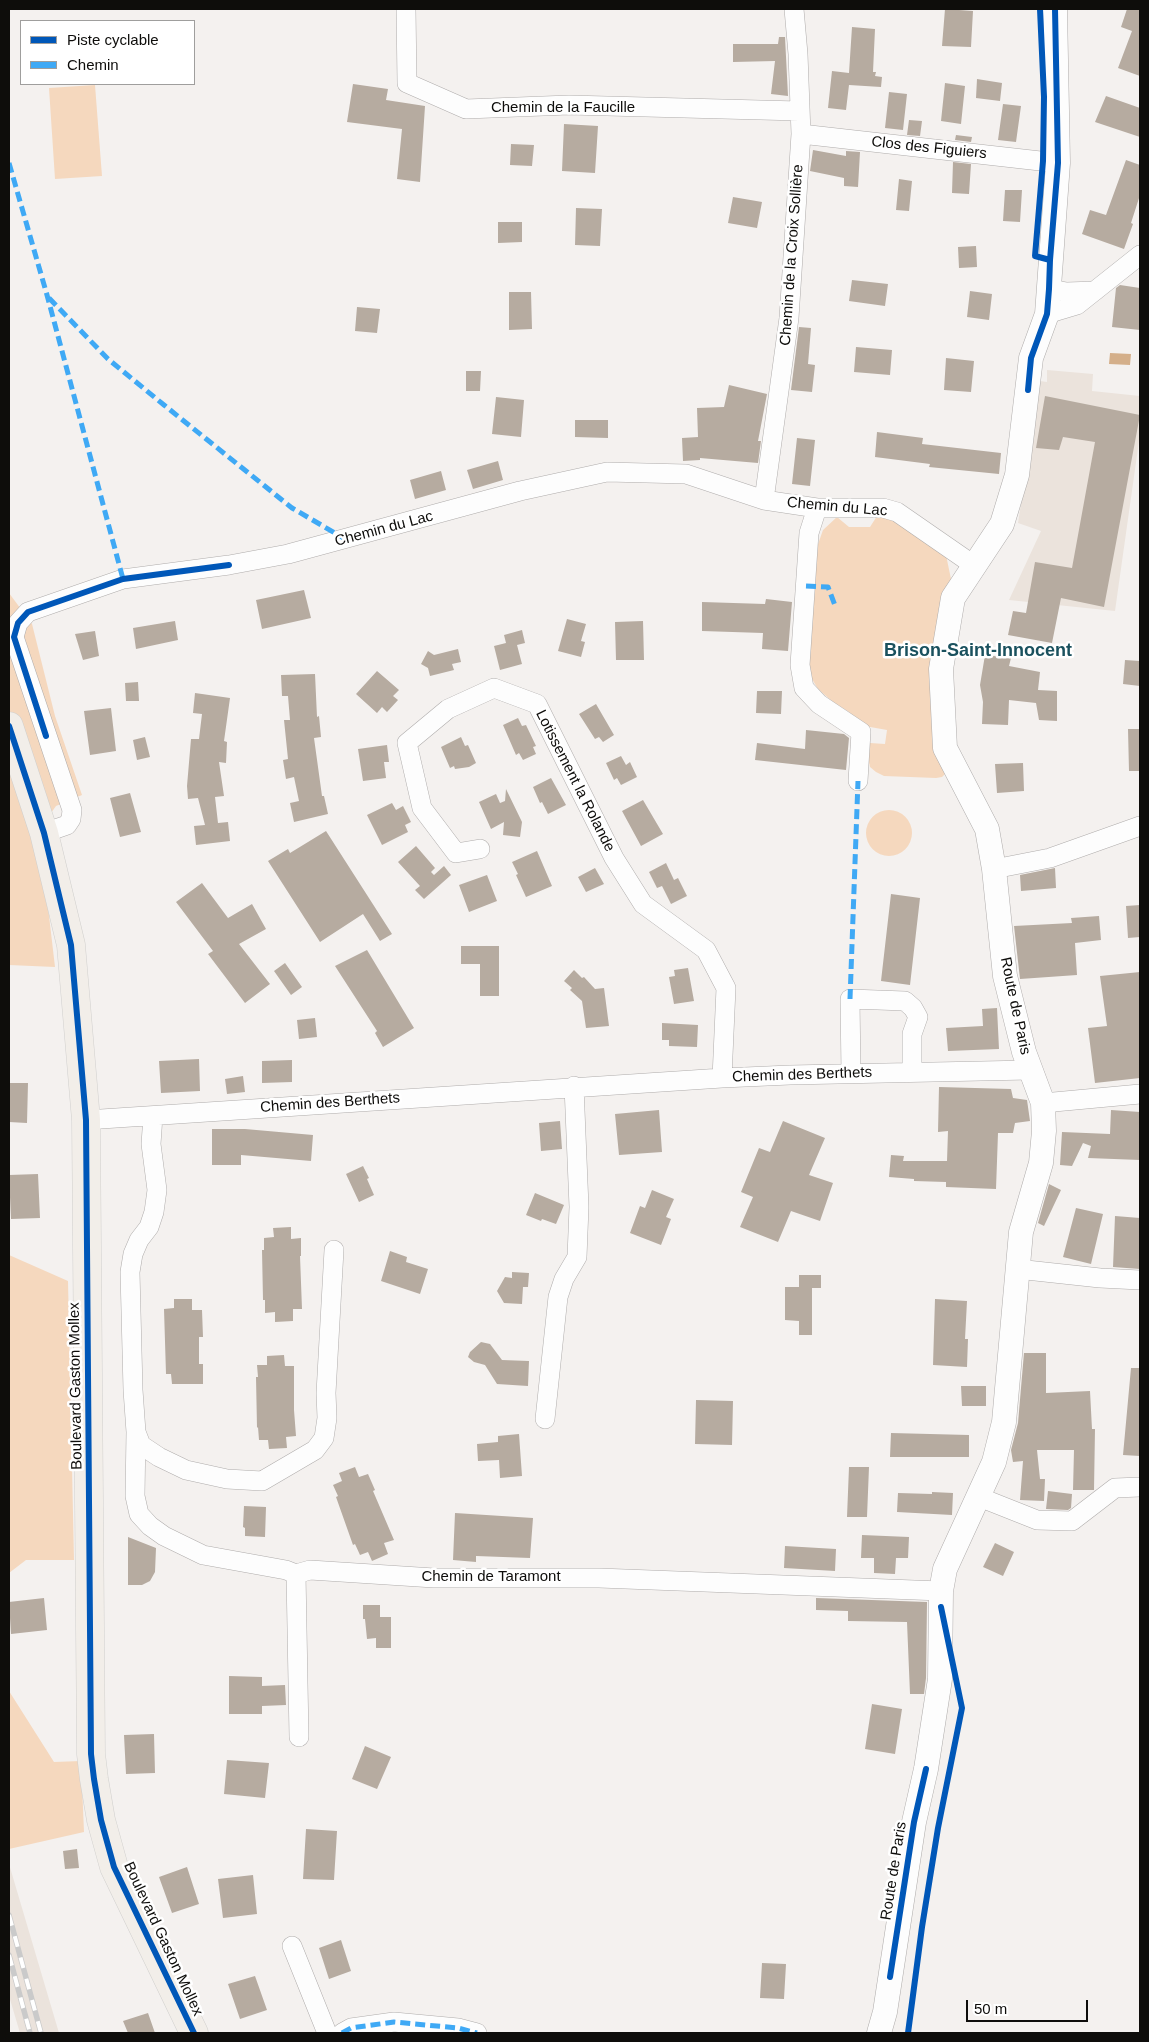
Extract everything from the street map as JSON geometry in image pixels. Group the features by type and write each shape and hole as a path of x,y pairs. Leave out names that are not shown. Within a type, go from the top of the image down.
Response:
{"main road":[{"name":"Boulevard Gaston Mollex","path":"9,726 44,832 71,945 86,1120 92,1754 94,1779 101,1820 114,1867 194,2033"}],"street":[{"name":"Chemin de la Faucille","path":"406,9 407,83 466,109 569,105 799,110"},
{"name":"Chemin de la Croix Sollière","path":"764,500 789,318 801,134 794,9"},
{"name":"Route de Paris","path":"883,2026 914,1822 926,1769 940,1680 941,1592 948,1562 994,1462 1004,1422 1021,1232 1041,1163 1044,1131 1042,1103 1029,1070 1005,976 994,869 987,829 945,748 941,691 943,647 953,598 1002,524 1017,475 1032,358 1047,314 1058,163 1056,9"},
{"name":"Clos des Figuiers","path":"801,134 1058,163"},
{"path":"1047,314 1077,305 1140,256"},
{"path":"1049,289 1066,292 1095,291"},
{"name":"Chemin du Lac","path":"44,832 67,825 71,819 72,810 14,637 18,623 28,612 123,579 288,554 520,492 607,472 686,474 764,500 817,508 884,508 896,512 975,566"},
{"path":"817,508 809,533 800,665 804,688 819,704 861,732 858,781"},
{"name":"Lotissement la Rolande","path":"480,849 456,853 422,808 407,743 448,709 494,688 537,704 614,858 643,904 706,950 726,988 722,1078"},
{"path":"994,869 1050,858 1140,826"},
{"path":"852,1073 850,998 905,1000 913,1008 918,1017 912,1034 912,1072"},
{"name":"Chemin des Berthets","path":"86,1120 574,1086 722,1078 852,1073 1029,1070"},
{"path":"545,1419 558,1297 564,1278 577,1257 579,1207 574,1086"},
{"path":"1042,1103 1140,1094"},
{"name":"Chemin de Taramont","path":"153,1116 151,1144 156,1190 154,1212 149,1227 139,1240 133,1254 130,1272 136,1432 135,1496 139,1514 150,1526 164,1536 203,1555 286,1570 296,1574 310,1570 434,1578 598,1578 941,1592"},
{"path":"136,1432 141,1444 159,1457 186,1470 227,1479 262,1481 315,1450 324,1438 327,1418 326,1393 334,1250"},
{"path":"1017,1269 1140,1280"},
{"path":"979,1497 1037,1520 1072,1521 1116,1488 1140,1487"},
{"path":"296,1574 299,1737"},
{"path":"292,1946 328,2033"},
{"path":"342,2033 351,2028 394,2022 458,2028 477,2033"}],"shaded area":[{"path":"95,85 102,176 55,179 49,88"},
{"path":"1110,353 1131,354 1130,365 1109,364"},
{"path":"1047,370 1093,374 1092,391 1140,396 1140,434 1115,611 1009,600 1041,531 1018,523 1040,381 1047,382"},
{"path":"879,513 887,514 946,555 951,579 945,593 945,774 942,777 884,776 870,767 868,758 870,743 885,744 887,730 859,725 849,712 833,702 818,689 812,679 808,665 816,550 823,530 837,517 849,527 870,527"},
{"path":"9,593 32,624 55,716 82,795 56,806 39,830 55,967 9,965"},
{"path":"884,810 894,810 908,820 912,833 908,846 902,852 894,856 884,856 870,846 866,838 866,828 876,814"},
{"path":"9,1255 68,1281 74,1560 26,1560 9,1573"},
{"path":"9,1691 54,1762 81,1761 84,1832 9,1849"},
{"path":"9,1864 59,2033 20,2033 9,1996"}],"building":[{"path":"945,9 973,11 971,47 942,46"},
{"path":"1127,9 1140,9 1140,76 1118,68 1132,31 1121,27"},
{"path":"852,27 875,29 873,72 876,72 875,76 882,77 881,87 849,85 846,110 828,108 832,71 849,73"},
{"path":"779,37 785,37 788,96 771,94 775,61 733,62 733,44 778,44"},
{"path":"977,79 1002,83 1000,101 976,98"},
{"path":"945,83 965,86 961,124 941,121"},
{"path":"353,84 388,89 386,100 425,106 420,182 397,179 402,129 347,122"},
{"path":"889,92 907,94 903,130 885,128"},
{"path":"1106,96 1140,108 1140,137 1095,122"},
{"path":"1003,104 1021,106 1016,142 998,140"},
{"path":"909,120 922,121 920,136 907,135"},
{"path":"564,124 598,126 595,173 562,171"},
{"path":"956,135 972,137 971,142 955,140"},
{"path":"511,144 534,145 532,166 510,165"},
{"path":"813,150 846,156 846,151 860,152 858,187 844,186 844,178 810,171"},
{"path":"1126,160 1140,165 1140,195 1131,223 1133,224 1124,249 1082,234 1090,210 1106,215"},
{"path":"953,162 971,164 969,194 952,193"},
{"path":"899,179 912,181 909,211 896,210"},
{"path":"1005,190 1022,190 1020,222 1003,221"},
{"path":"733,197 762,202 757,228 728,223"},
{"path":"576,208 602,209 600,246 575,245"},
{"path":"498,222 522,222 522,242 498,243"},
{"path":"976,246 977,267 959,268 958,247"},
{"path":"852,280 888,284 885,306 849,301"},
{"path":"1120,285 1140,288 1140,330 1112,327 1116,288"},
{"path":"970,291 992,294 989,320 967,317"},
{"path":"509,292 531,292 532,329 509,330"},
{"path":"357,307 380,309 377,333 355,331"},
{"path":"799,327 811,328 808,364 815,365 812,392 791,390"},
{"path":"856,347 892,350 890,375 854,372"},
{"path":"946,358 974,361 971,392 944,390"},
{"path":"466,371 481,371 480,391 466,391"},
{"path":"729,385 767,394 758,441 761,441 758,463 700,458 700,460 683,461 682,438 698,437 697,408 724,407"},
{"path":"1045,396 1140,415 1104,607 1061,598 1052,643 1008,635 1013,611 1026,613 1035,562 1072,568 1095,442 1063,437 1059,450 1036,448"},
{"path":"496,397 524,400 521,437 492,434"},
{"path":"575,420 608,420 608,438 575,437"},
{"path":"877,432 923,438 922,444 1001,453 999,474 929,467 930,464 875,457"},
{"path":"797,438 815,440 810,486 792,484"},
{"path":"498,461 503,480 473,489 467,470"},
{"path":"441,471 446,490 415,499 410,480"},
{"path":"304,590 311,618 262,629 256,600"},
{"path":"766,599 792,602 788,651 762,649 763,633 702,631 702,602 765,604"},
{"path":"567,619 586,624 581,641 585,642 581,657 558,651"},
{"path":"175,621 178,640 136,649 133,628"},
{"path":"643,621 644,660 616,660 615,622"},
{"path":"522,630 525,643 517,645 522,664 500,670 494,646 506,643 504,635"},
{"path":"95,631 99,656 83,660 75,634"},
{"path":"458,649 461,662 452,664 454,670 430,676 428,668 421,664 428,651 434,655"},
{"path":"985,655 1011,658 1009,666 1040,672 1038,690 1057,691 1057,721 1039,720 1036,703 1009,700 1008,725 982,724 983,702 980,685"},
{"path":"1125,660 1140,661 1140,686 1123,684"},
{"path":"377,671 399,690 393,696 398,700 387,712 382,707 377,713 356,694"},
{"path":"315,674 317,717 319,716 321,737 314,738 322,796 324,796 328,814 294,822 290,803 299,801 294,777 286,779 283,760 288,759 284,720 290,720 288,696 282,696 281,675"},
{"path":"138,682 139,701 126,701 125,683"},
{"path":"757,691 782,691 781,714 756,713"},
{"path":"195,693 230,698 224,741 227,742 226,763 219,762 224,796 215,797 218,823 228,822 230,841 196,845 194,826 205,825 198,798 188,799 187,786 191,739 199,739 202,714 193,713"},
{"path":"596,704 614,735 603,742 599,737 595,739 579,714"},
{"path":"111,708 116,751 90,755 84,711"},
{"path":"518,718 522,726 526,725 536,746 533,747 536,754 523,760 519,753 516,755 503,725"},
{"path":"1128,729 1140,729 1140,771 1129,771"},
{"path":"806,730 844,734 849,738 846,770 755,760 757,743 805,749"},
{"path":"145,737 150,757 137,760 133,740"},
{"path":"461,737 465,746 468,745 476,763 469,767 455,769 454,766 450,768 441,747"},
{"path":"387,745 389,762 384,762 386,778 363,781 358,749"},
{"path":"621,756 626,765 630,762 637,777 621,785 617,778 614,780 606,763"},
{"path":"1023,763 1024,791 997,793 995,764"},
{"path":"551,778 566,805 548,814 542,802 540,803 533,787"},
{"path":"506,789 522,822 520,837 503,835 504,822 491,829 479,802 496,794 500,803 505,801"},
{"path":"130,793 141,832 120,837 110,798"},
{"path":"643,800 663,834 641,846 622,811"},
{"path":"392,803 396,810 403,806 411,822 405,825 408,832 382,845 367,815"},
{"path":"326,831 392,934 380,941 363,914 320,942 268,861 288,849 290,853"},
{"path":"416,846 435,868 431,872 434,875 444,866 451,875 424,899 415,890 420,886 398,862"},
{"path":"537,851 552,886 526,897 512,862"},
{"path":"666,863 674,880 678,878 687,896 671,904 662,886 657,888 649,872"},
{"path":"595,868 604,884 586,892 578,877"},
{"path":"1055,868 1056,888 1021,891 1020,875"},
{"path":"487,875 497,901 469,912 459,885"},
{"path":"202,883 228,918 252,904 266,929 239,944 270,984 245,1003 208,954 213,951 176,902"},
{"path":"891,894 920,898 910,985 881,981"},
{"path":"1140,905 1140,937 1128,938 1126,906"},
{"path":"1099,916 1101,940 1075,943 1077,975 1020,979 1014,926 1072,923 1071,918"},
{"path":"461,946 499,946 499,996 480,996 480,964 461,964"},
{"path":"367,950 414,1028 383,1047 375,1033 377,1031 335,966"},
{"path":"285,963 302,987 291,995 274,971"},
{"path":"688,968 694,1001 674,1004 669,977 675,976 674,970"},
{"path":"574,970 582,978 584,977 595,989 604,988 609,1026 586,1028 582,1001 570,990 572,988 564,981"},
{"path":"1140,972 1140,1078 1095,1083 1088,1028 1107,1026 1100,976"},
{"path":"997,1008 999,1049 948,1051 946,1028 983,1026 982,1009"},
{"path":"315,1018 317,1037 299,1039 297,1020"},
{"path":"662,1023 698,1025 697,1047 669,1046 669,1040 662,1040"},
{"path":"199,1059 200,1091 161,1093 159,1061"},
{"path":"292,1060 292,1082 262,1083 262,1061"},
{"path":"243,1076 245,1092 227,1094 225,1079"},
{"path":"9,1083 28,1083 27,1123 9,1122"},
{"path":"939,1087 1011,1089 1013,1098 1027,1100 1030,1121 1015,1123 1013,1133 998,1133 996,1189 946,1187 946,1182 914,1181 914,1179 889,1177 891,1155 904,1156 903,1161 947,1161 948,1131 938,1132"},
{"path":"659,1110 662,1152 619,1155 615,1114"},
{"path":"1111,1110 1140,1112 1140,1160 1088,1158 1091,1146 1083,1143 1072,1166 1060,1165 1062,1132 1110,1134"},
{"path":"560,1121 562,1149 541,1151 539,1123"},
{"path":"783,1121 825,1138 809,1175 833,1183 820,1221 791,1211 778,1242 740,1227 753,1197 741,1192 759,1148 770,1152"},
{"path":"212,1129 245,1129 313,1135 311,1161 241,1155 241,1165 212,1165"},
{"path":"363,1166 374,1195 359,1202 346,1174"},
{"path":"38,1174 40,1218 11,1219 9,1175"},
{"path":"1049,1184 1061,1190 1044,1226 1038,1223"},
{"path":"652,1190 674,1199 666,1217 671,1219 661,1245 630,1233 640,1206 645,1208"},
{"path":"535,1193 564,1205 556,1224 526,1215"},
{"path":"1076,1208 1103,1214 1091,1264 1063,1257"},
{"path":"1115,1216 1140,1218 1140,1269 1113,1267"},
{"path":"291,1227 291,1239 301,1238 302,1309 293,1309 293,1321 275,1322 275,1312 265,1313 265,1300 263,1300 262,1250 264,1250 264,1238 274,1237 273,1228"},
{"path":"390,1251 407,1257 406,1262 428,1269 420,1294 381,1281"},
{"path":"512,1272 529,1273 528,1287 523,1287 522,1304 504,1303 497,1291 505,1277 512,1278"},
{"path":"799,1275 821,1275 821,1288 812,1288 812,1335 799,1335 799,1321 785,1320 785,1287 799,1287"},
{"path":"174,1299 192,1299 192,1310 202,1310 203,1337 199,1337 199,1364 203,1364 203,1384 172,1384 171,1374 166,1374 164,1309 174,1308"},
{"path":"935,1299 967,1301 965,1339 968,1339 967,1367 933,1365"},
{"path":"481,1342 490,1344 502,1360 529,1361 528,1386 497,1384 485,1365 474,1362 468,1357 470,1352"},
{"path":"1024,1353 1046,1353 1046,1393 1090,1391 1092,1429 1095,1429 1094,1490 1073,1490 1074,1450 1037,1450 1040,1479 1045,1479 1044,1501 1020,1500 1023,1461 1013,1462 1011,1450 1018,1423"},
{"path":"284,1355 285,1366 294,1366 296,1436 286,1437 287,1448 269,1449 268,1440 259,1440 257,1428 257,1365 267,1365 267,1356"},
{"path":"1131,1368 1140,1368 1140,1456 1123,1455"},
{"path":"961,1386 986,1386 986,1406 962,1406"},
{"path":"696,1400 733,1401 732,1445 695,1444"},
{"path":"891,1433 969,1435 969,1457 890,1457"},
{"path":"519,1434 522,1476 500,1478 499,1460 478,1461 477,1444 498,1442 498,1436"},
{"path":"355,1467 359,1477 368,1474 375,1490 373,1491 394,1540 384,1543 388,1554 372,1561 368,1552 360,1555 355,1544 353,1545 333,1485 342,1481 339,1473"},
{"path":"849,1467 869,1467 867,1517 847,1517"},
{"path":"1048,1491 1072,1494 1071,1508 1068,1510 1046,1509"},
{"path":"932,1492 953,1493 952,1515 897,1512 898,1493 932,1494"},
{"path":"244,1506 266,1507 265,1537 245,1536 245,1528 243,1527"},
{"path":"455,1513 533,1518 530,1558 476,1556 476,1562 453,1560"},
{"path":"862,1535 909,1537 908,1558 896,1558 895,1574 874,1573 874,1558 861,1558"},
{"path":"128,1537 156,1548 155,1572 150,1581 142,1585 128,1585"},
{"path":"995,1543 1014,1552 1003,1576 983,1567"},
{"path":"785,1546 836,1549 835,1571 784,1568"},
{"path":"44,1598 47,1630 11,1634 9,1602"},
{"path":"816,1598 927,1602 924,1694 910,1694 907,1622 848,1621 848,1611 816,1610"},
{"path":"363,1605 380,1605 380,1617 391,1617 391,1648 376,1648 376,1638 367,1639 365,1619 363,1619"},
{"path":"229,1676 262,1677 262,1686 285,1685 286,1705 262,1706 262,1714 229,1714"},
{"path":"872,1704 902,1709 895,1754 865,1749"},
{"path":"154,1734 155,1773 126,1774 124,1735"},
{"path":"365,1746 391,1757 377,1789 352,1779"},
{"path":"227,1760 269,1763 265,1798 224,1794"},
{"path":"306,1829 337,1831 334,1880 303,1879"},
{"path":"77,1849 79,1868 65,1869 63,1851"},
{"path":"187,1867 199,1904 172,1913 159,1877"},
{"path":"253,1875 257,1914 223,1918 218,1879"},
{"path":"341,1940 351,1971 329,1979 319,1948"},
{"path":"762,1963 786,1964 784,1999 760,1998"},
{"path":"255,1976 267,2010 240,2019 228,1984"},
{"path":"148,2013 155,2033 128,2033 123,2021"}],"railway":[{"path":"9,1915 41,2033"},
{"path":"9,1955 30,2033"}],"marked path":[{"path":"9,163 47,295 123,579"},
{"path":"49,298 108,359 164,405 292,508 347,540"},
{"path":"806,586 828,587 836,608"},
{"path":"850,999 858,781"},
{"path":"342,2033 351,2028 394,2022 458,2028 477,2033"}],"cycle path":[{"path":"1040,9 1044,97 1043,161 1035,256 1050,260"},
{"path":"1028,390 1031,358 1047,314 1058,163 1055,9"},
{"path":"46,736 14,637 18,623 28,612 123,579 229,565"},
{"path":"9,726 44,833 71,945 86,1120 91,1754 94,1779 101,1820 114,1867 194,2033"},
{"path":"908,2033 938,1828 962,1708 941,1607"},
{"path":"890,1977 914,1822 926,1769"}],"district":[{"name":"Brison-Saint-Innocent","path":"978,651"}]}
